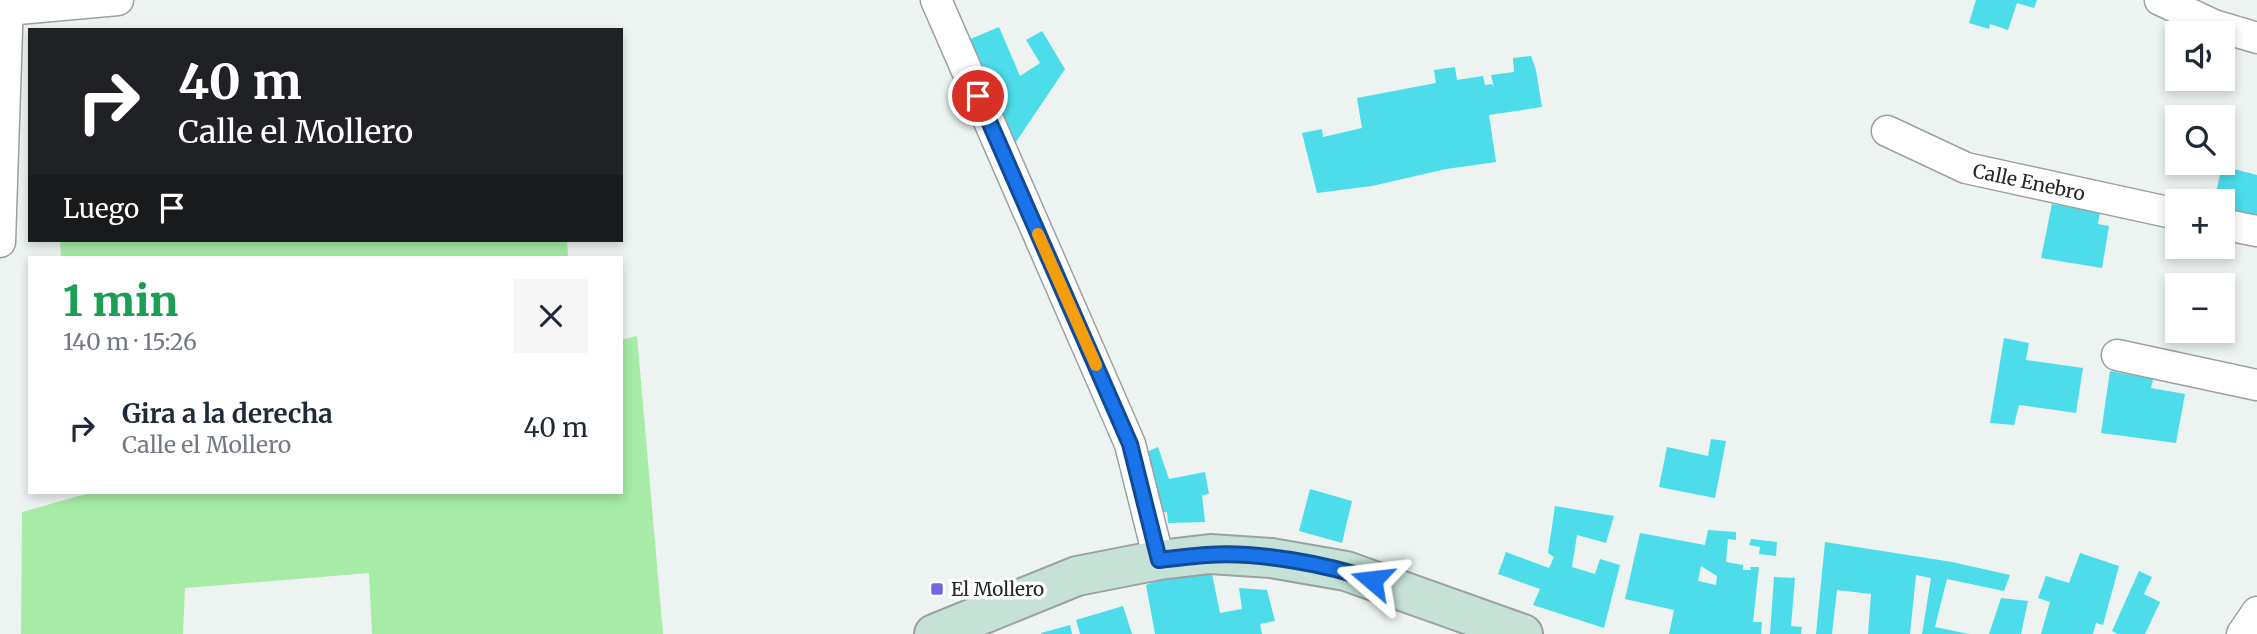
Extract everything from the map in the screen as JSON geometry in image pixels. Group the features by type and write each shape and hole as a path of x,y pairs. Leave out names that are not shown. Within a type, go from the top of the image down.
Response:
{"main road":[{"path":"934,634 1077,576 1159,560 1210,554 1271,558 1346,571 1523,634"}],"street":[{"path":"0,242 8,5 118,0"},
{"path":"936,0 1130,444 1159,560"},
{"path":"2160,0 2214,24 2257,38"},
{"name":"Calle Enebro","path":"1887,131 1966,168 2165,211"},
{"path":"2235,227 2257,231"},
{"path":"2117,355 2257,385"},
{"path":"2242,634 2257,612"}],"green space":[{"path":"60,242 567,242 568,256 61,256"},
{"path":"637,336 663,634 372,634 369,573 185,588 183,634 21,634 22,512 86,494 623,494 623,340"}],"building":[{"path":"1976,0 2037,0 2034,8 2017,3 2008,30 1990,24 1989,29 1969,23"},
{"path":"999,27 1020,76 1040,63 1026,40 1042,31 1065,69 1014,145 968,40"},
{"path":"1531,56 1542,107 1489,115 1496,162 1446,169 1372,186 1317,193 1302,133 1322,129 1323,137 1362,128 1357,98 1436,83 1434,70 1455,67 1457,80 1483,76 1485,85 1492,84 1494,88 1491,75 1514,72 1513,58"},
{"path":"2235,169 2257,175 2257,229 2235,224 2235,189 2217,189 2220,175 2235,175"},
{"path":"2052,204 2100,212 2098,224 2109,226 2102,268 2041,258"},
{"path":"2004,338 2029,343 2026,360 2083,368 2076,413 2019,405 2014,425 1990,423"},
{"path":"2110,371 2153,379 2151,388 2185,394 2176,443 2101,433"},
{"path":"1711,439 1726,441 1715,498 1659,487 1667,447 1708,456"},
{"path":"1158,447 1169,479 1205,472 1209,494 1202,495 1205,522 1168,523 1167,512 1161,512 1140,455"},
{"path":"1310,489 1352,501 1342,543 1299,531"},
{"path":"1555,506 1614,516 1606,543 1577,535 1572,567 1595,574 1600,559 1620,565 1604,628 1533,605 1540,589 1498,574 1506,552 1549,568 1554,557 1548,553"},
{"path":"1708,530 1736,532 1736,540 1728,539 1726,562 1743,565 1743,570 1759,567 1753,622 1762,622 1761,634 1669,634 1674,610 1625,599 1640,533 1705,545","holes":["1701,566 1717,576 1716,585 1698,581"]},
{"path":"1751,539 1777,542 1776,556 1759,554 1760,547 1749,545"},
{"path":"1825,542 1952,562 2010,575 2004,591 1947,579 1935,627 1969,634 1922,634 1931,578 1916,575 1910,634 1868,634 1871,594 1837,590 1832,634 1816,634"},
{"path":"2080,553 2119,566 2103,625 2096,623 2093,634 2041,634 2050,602 2038,598 2046,576 2069,583"},
{"path":"2139,571 2152,577 2144,594 2160,602 2145,634 2118,634 2112,631"},
{"path":"1212,574 1220,613 1242,609 1239,588 1267,590 1275,621 1260,624 1262,634 1155,634 1146,585 1164,578"},
{"path":"1774,577 1795,578 1791,626 1802,627 1801,634 1770,634"},
{"path":"2001,598 2028,601 2021,634 1989,634"},
{"path":"1123,606 1132,634 1080,634 1076,620"},
{"path":"1070,625 1072,634 1041,634 1041,633"}],"slow traffic":[{"path":"1038,234 1096,365"}],"place":[{"name":"El Mollero","path":"937,589"}],"route":[{"path":"978,96 1130,444 1159,560 1210,554 1271,558 1346,571 1372,580"}]}
